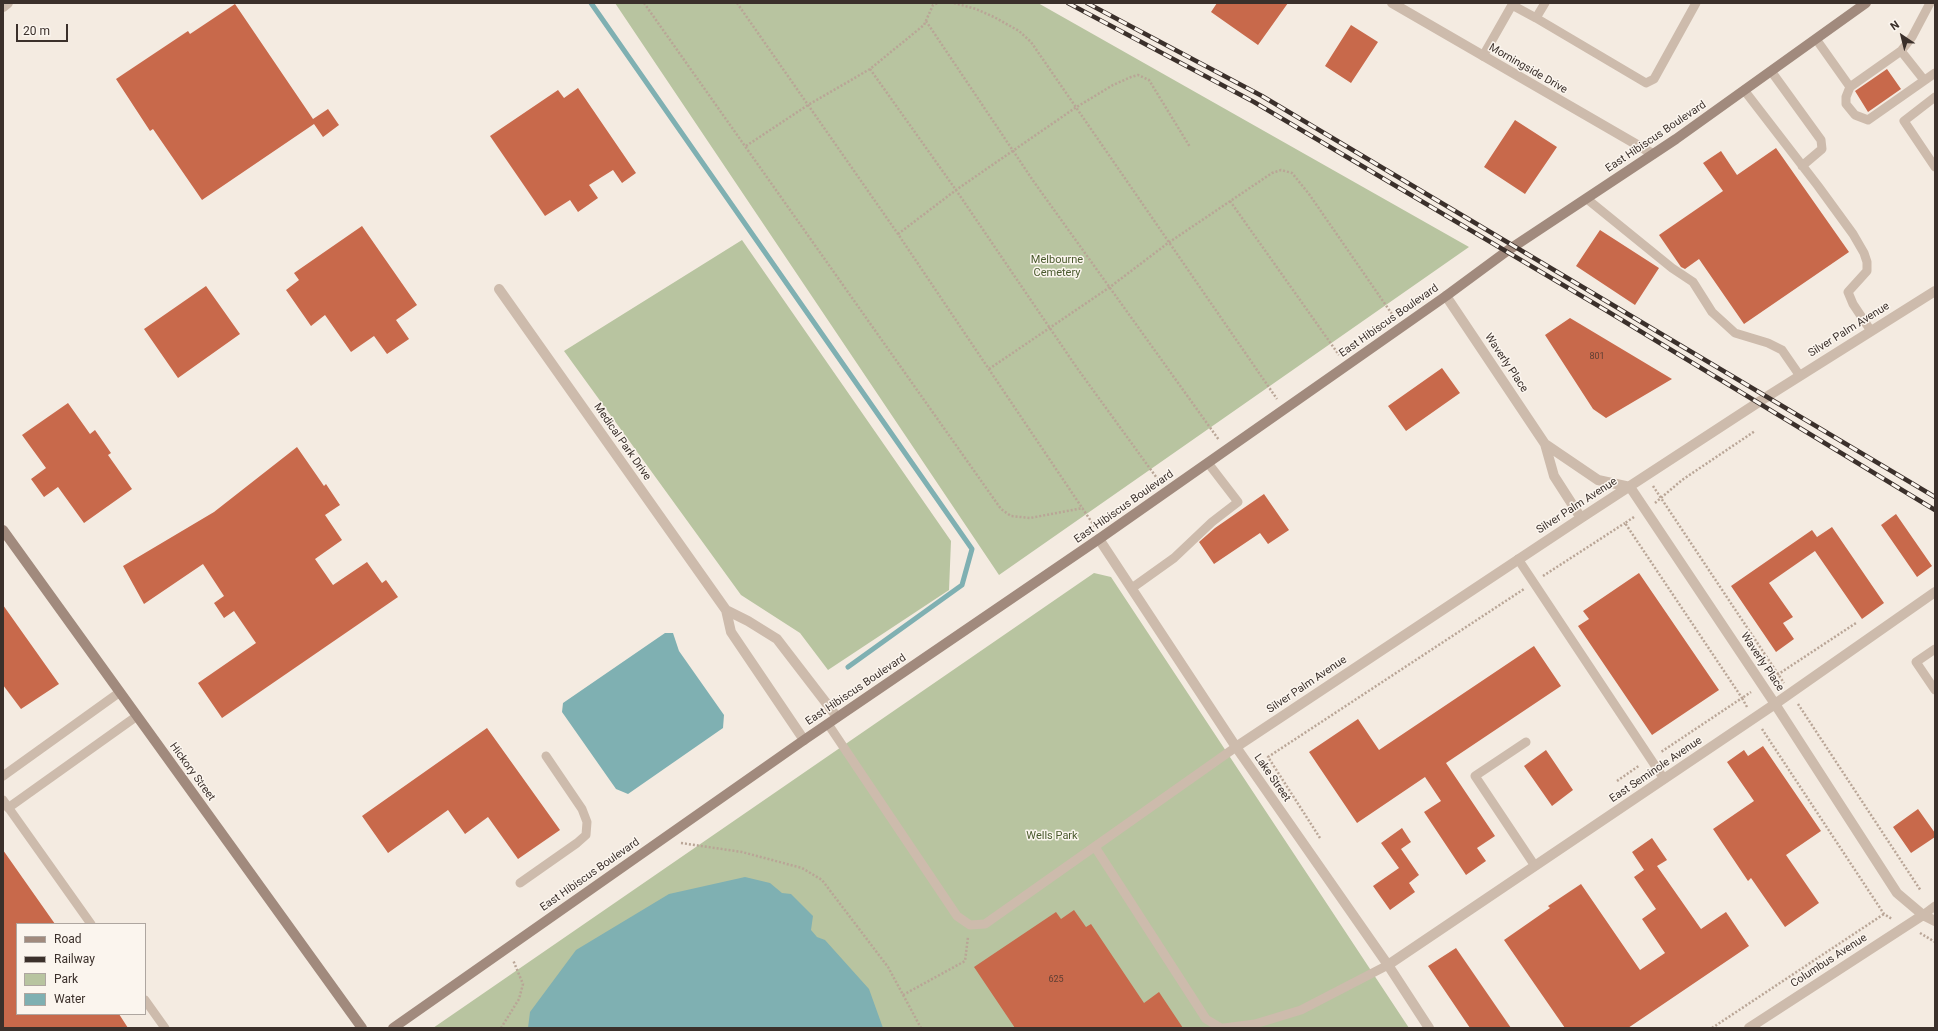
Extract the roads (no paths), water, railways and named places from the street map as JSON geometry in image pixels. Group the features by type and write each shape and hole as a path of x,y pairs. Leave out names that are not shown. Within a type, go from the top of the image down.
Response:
{"street":[{"path":"3,7 8,3"},
{"name":"Morningside Drive","path":"1392,3 1404,6 1483,56 1653,154"},
{"name":"East Hibiscus Boulevard","path":"393,1028 837,717 1101,538 1507,252 1653,154 1866,3"},
{"name":"Medical Park Drive","path":"499,289 726,610 731,632 804,740"},
{"name":"Silver Palm Avenue","path":"1236,747 1580,518 1935,291"},
{"name":"Waverly Place","path":"1446,296 1545,444 1554,476 1580,518"},
{"name":"Waverly Place","path":"1545,444 1598,480 1630,487 1776,704 1897,894 1923,915 1935,921"},
{"name":"Hickory Street","path":"3,530 362,1028"},
{"name":"Lake Street","path":"1101,538 1236,747 1388,965 1429,1028"},
{"name":"East Seminole Avenue","path":"1388,965 1776,704 1935,592"},
{"path":"726,610 748,620 777,639 837,717"},
{"name":"Columbus Avenue","path":"1749,1028 1923,915"}],"lane":[{"path":"1536,18 1545,3"},
{"path":"1483,56 1512,4 1646,83 1654,79 1696,3"},
{"path":"1930,3 1912,37 1901,51 1850,87 1846,97 1846,104 1855,115 1868,120 1935,73"},
{"path":"1816,39 1850,87"},
{"path":"1901,51 1924,80"},
{"path":"1771,71 1820,140 1822,149 1802,166"},
{"path":"1744,90 1853,234 1864,253 1867,262 1867,271 1848,292 1853,304 1871,331"},
{"path":"1935,97 1904,121 1935,167"},
{"path":"1587,199 1672,268 1693,282 1712,312 1735,333 1768,343 1782,350 1800,376"},
{"path":"1132,588 1174,558 1212,522 1238,502 1208,463"},
{"path":"1518,560 1664,779"},
{"path":"1935,649 1916,662 1935,690"},
{"path":"3,776 120,692"},
{"path":"90,923 6,804 137,716"},
{"path":"828,724 957,916 970,925 985,924 1236,747"},
{"path":"1526,742 1475,776 1536,866"},
{"path":"520,882 577,843 586,835 587,822 582,809 546,756"},
{"path":"1095,847 1206,1019 1221,1028"},
{"path":"1923,915 1935,906"},
{"path":"1224,1028 1255,1024 1302,1010 1388,965"},
{"path":"146,1001 165,1028"}],"water":[{"path":"665,633 673,633 679,651 724,715 723,728 628,794 616,789 562,712 563,703"},
{"path":"745,877 770,883 782,893 791,894 813,916 811,930 817,937 825,940 869,989 883,1028 528,1028 530,1012 576,950 669,894"}],"waterway":[{"path":"591,3 972,549 962,585 848,667"}],"railway":[{"path":"1068,3 1254,102 1607,311 1935,510"},
{"path":"1087,3 1262,96 1935,497"}],"park label":[{"name":"Melbourne Cemetery","path":"1057,266"},
{"name":"Wells Park","path":"1052,836"}]}
